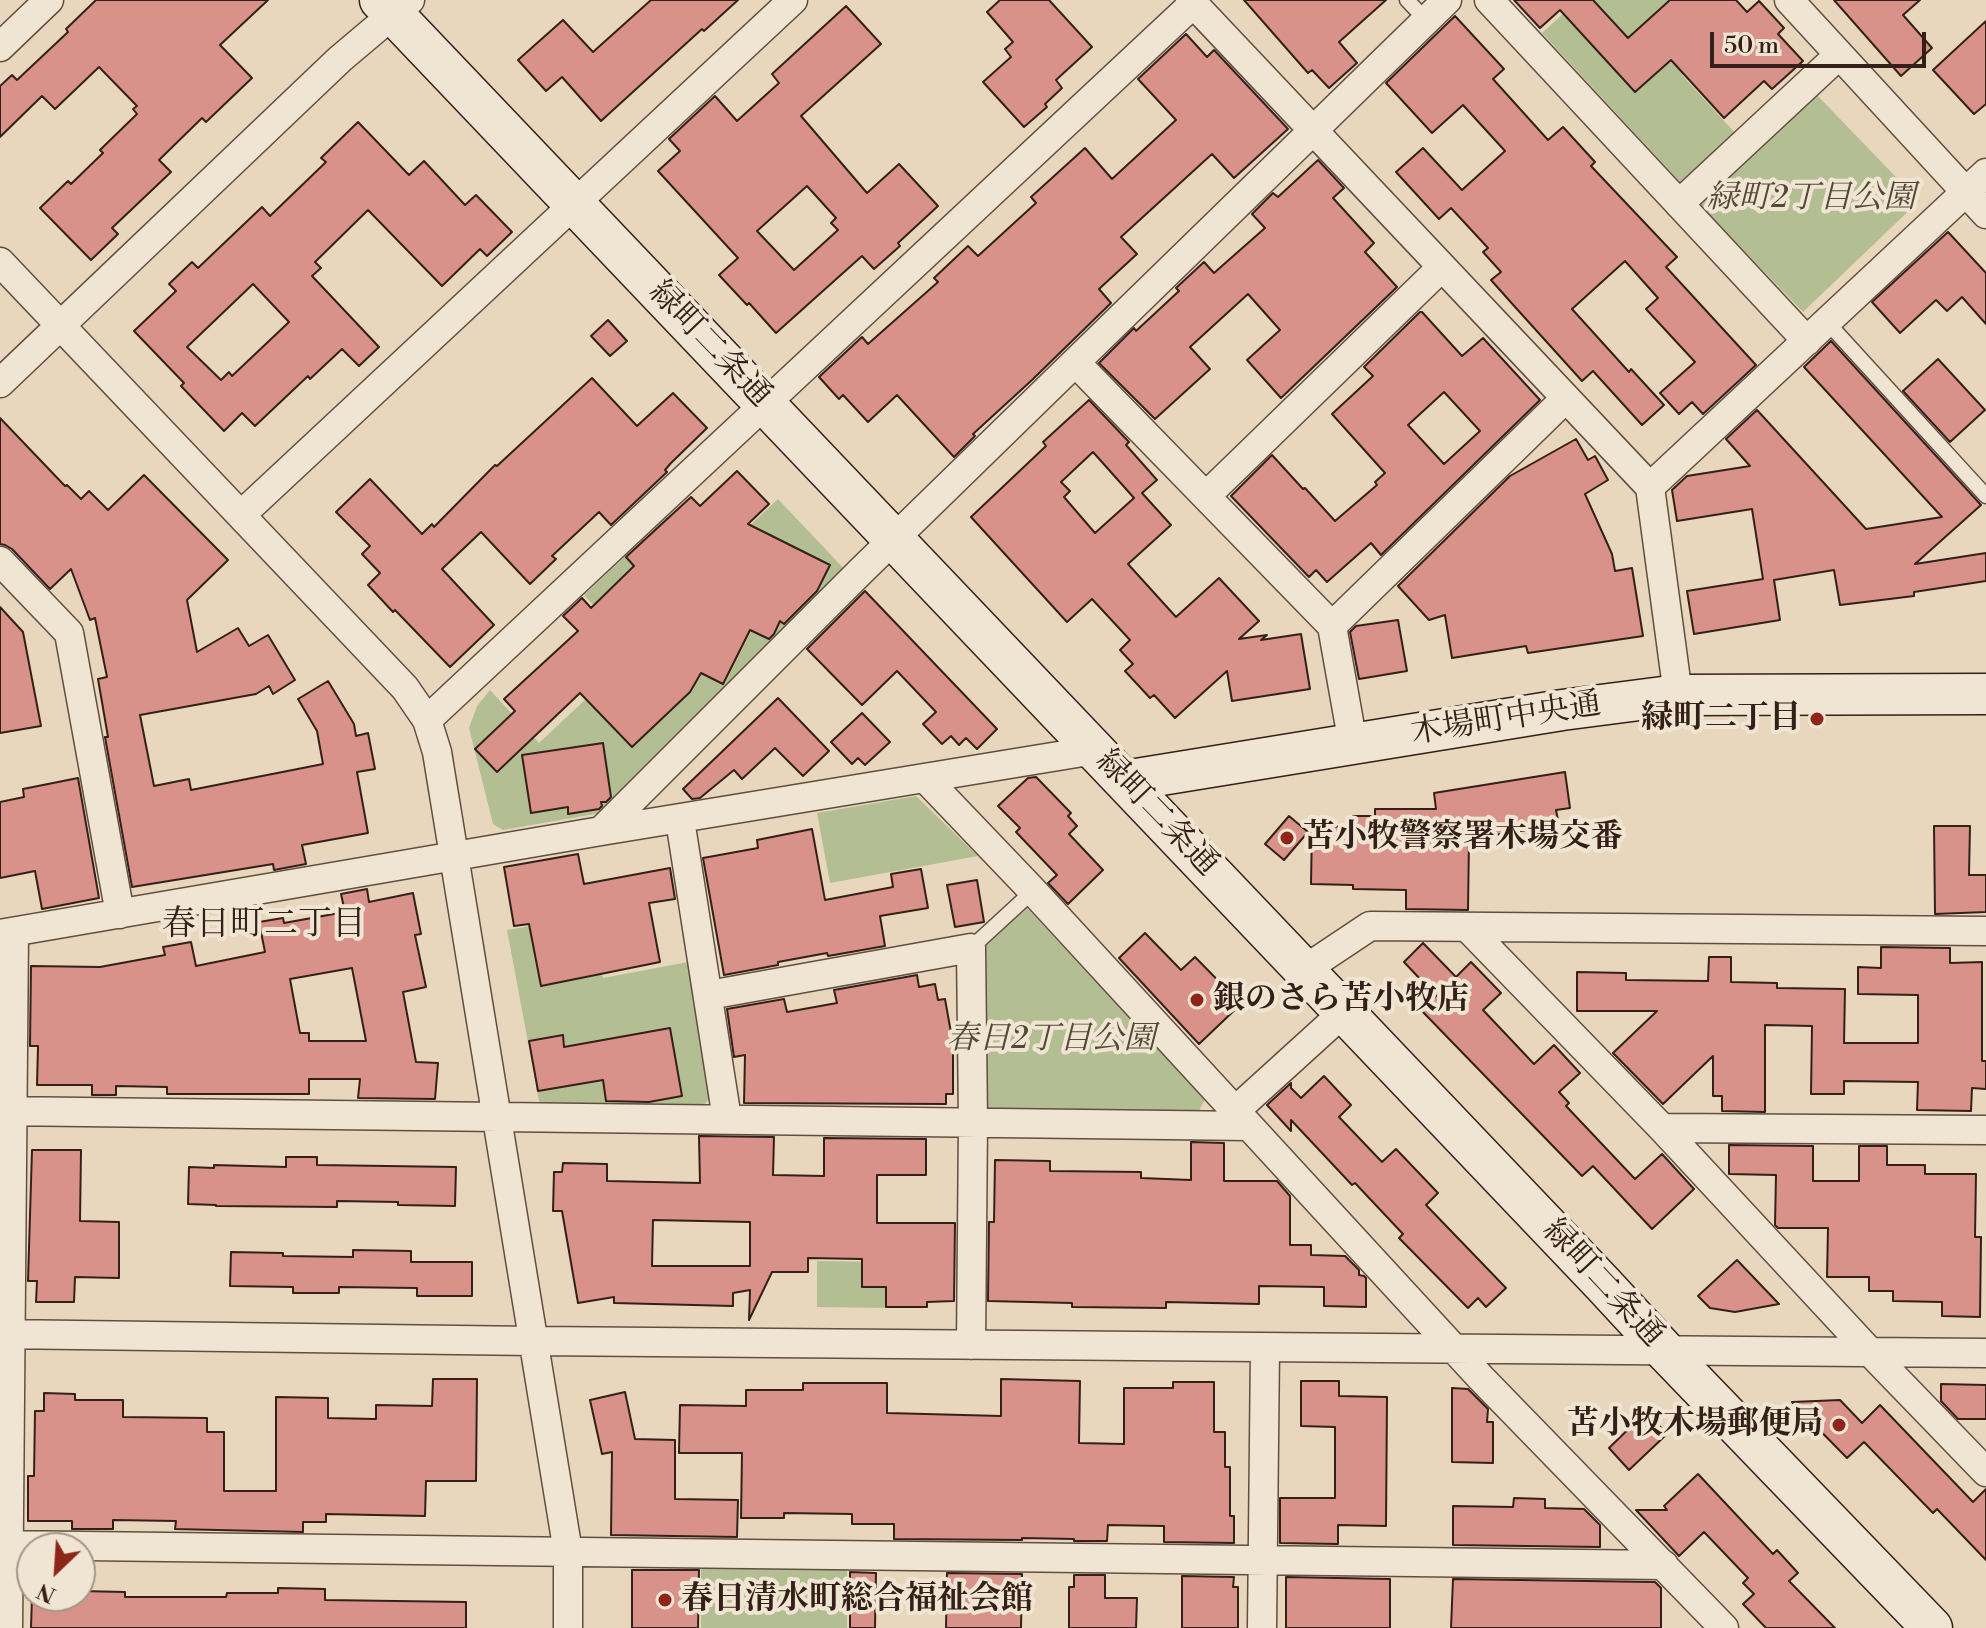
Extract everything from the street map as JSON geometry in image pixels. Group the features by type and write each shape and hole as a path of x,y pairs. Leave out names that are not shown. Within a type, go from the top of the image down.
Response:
{"street":[{"path":"0,47 49,0"},
{"path":"241,515 793,0"},
{"path":"601,831 1314,129 1416,10 1447,0"},
{"path":"1489,0 1679,204 1817,332"},
{"path":"1789,0 1839,55 1976,183 1986,214"},
{"path":"427,720 1192,2 1650,487 1678,695"},
{"path":"0,383 394,5"},
{"name":"緑町二条通","path":"394,5 574,204 1932,1628"},
{"path":"1679,204 1839,55"},
{"path":"1650,487 1976,183"},
{"path":"0,262 405,688 427,720 437,752 568,1552 568,1628"},
{"path":"1206,496 1442,267"},
{"path":"1076,363 1332,626 1353,744"},
{"path":"1332,626 1566,398"},
{"path":"0,561 69,633 120,914"},
{"name":"木場町中央通","path":"1124,781 1562,710 1678,695 1986,694"},
{"path":"8,1628 4,1545 7,933 1095,750"},
{"path":"925,778 1033,891 1455,1350 1724,1628"},
{"path":"680,820 727,1119"},
{"path":"1304,970 1370,926 1986,931"},
{"path":"1467,927 1662,1128 1986,1472"},
{"path":"709,995 971,948 971,1345"},
{"path":"6,1111 973,1122 1242,1118 1344,1012"},
{"path":"1662,1128 1986,1130"},
{"path":"5,1334 1986,1353"},
{"path":"1262,1628 1265,1348"},
{"path":"4,1545 1664,1565"}],"lane":[{"path":"1817,332 1986,496"},
{"path":"971,948 1033,891"}],"green space":[{"path":"1578,0 1674,0 1715,44 1682,75 1736,134 1682,184 1542,33"},
{"name":"緑町2丁目公園","path":"1814,92 1919,201 1803,312 1697,202"},
{"path":"778,499 848,573 601,813 503,830 493,824 469,728 477,706 490,690 539,743 588,697 640,655 584,595 667,517 710,563"},
{"path":"916,796 978,856 830,883 817,813"},
{"name":"春日2丁目公園","path":"1025,906 1205,1099 1198,1113 978,1112 979,953"},
{"path":"590,916 603,978 688,962 710,1097 699,1108 550,1108 539,1101 507,930"},
{"path":"817,1261 885,1262 885,1308 817,1307"},
{"path":"701,1568 847,1569 847,1628 701,1628"}],"building":[{"path":"96,0 268,0 220,45 252,78 206,122 202,118 159,160 171,172 112,228 118,234 91,260 40,208 103,153 100,150 137,114 133,109 137,106 99,67 55,109 42,96 0,137 0,86 12,75 17,80 68,32 66,29"},
{"path":"651,0 738,0 601,121 562,77 546,91 518,60 563,20 593,52"},
{"path":"1000,0 1049,0 1092,47 1056,80 1062,88 1045,104 1047,107 1024,127 983,82 1011,57 1005,49 1013,42 987,12"},
{"path":"1244,0 1386,0 1339,42 1357,63 1329,88 1312,70 1308,73"},
{"path":"1514,0 1593,0 1628,38 1670,0 1736,0 1747,12 1759,1 1784,28 1778,34 1803,61 1772,89 1764,81 1724,118 1671,60 1635,92 1560,10 1540,28"},
{"path":"1834,0 1920,0 1903,15 1932,48 1901,76"},
{"path":"846,6 881,44 801,116 867,193 899,164 938,206 874,269 862,256 776,333 719,275 738,258 658,171 680,151 669,139 715,96 737,121 779,83 772,74","holes":["807,186 836,218 831,223 838,230 794,270 757,231"]},
{"path":"1455,16 1504,69 1493,79 1548,140 1563,127 1595,162 1591,166 1677,257 1666,267 1756,365 1703,414 1692,402 1679,414 1660,393 1695,362 1646,309 1658,298 1625,261 1572,309 1629,372 1631,369 1664,405 1642,425 1593,371 1582,381 1491,280 1501,272 1483,252 1488,248 1451,208 1439,219 1396,172 1423,148 1462,190 1505,151 1463,105 1432,133 1386,83"},
{"path":"1986,21 1986,104 1974,114 1933,70"},
{"path":"1186,34 1207,57 1214,50 1288,129 1234,178 1212,154 1121,237 1137,254 1099,289 1111,303 973,434 975,436 954,457 897,395 868,422 843,395 839,399 819,377 862,337 868,344 938,282 934,278 968,246 978,256 1036,203 1031,197 1085,148 1112,179 1176,120 1138,79"},
{"path":"358,122 409,175 424,161 465,205 476,195 512,232 487,256 480,249 442,286 368,210 315,262 321,268 312,276 379,347 359,366 342,349 255,426 242,413 224,431 134,331 176,291 169,284 192,262 198,268 262,207 270,216 326,162 321,158","holes":["253,284 289,322 232,376 229,372 221,380 187,347"]},
{"path":"1318,160 1344,188 1333,198 1374,243 1365,252 1397,287 1281,398 1247,360 1280,330 1248,294 1190,347 1210,369 1155,419 1099,363 1134,328 1136,331 1179,291 1176,288 1204,262 1214,273 1265,228 1252,214 1273,193 1278,197"},
{"path":"1948,232 1986,273 1986,324 1962,297 1947,311 1936,300 1900,333 1872,302"},
{"path":"1422,312 1462,356 1483,338 1540,400 1381,555 1371,543 1327,582 1316,570 1309,577 1231,496 1272,455 1335,521 1377,485 1375,482 1385,473 1332,414 1373,376 1364,367","holes":["1444,392 1480,431 1444,464 1408,425"]},
{"path":"608,320 627,341 610,356 591,336"},
{"path":"1831,341 1981,505 1915,564 1986,553 1986,581 1914,592 1914,596 1840,605 1834,570 1774,580 1780,620 1694,634 1687,591 1763,579 1752,509 1677,521 1672,490 1687,476 1750,466 1726,439 1757,410 1866,529 1942,517 1804,367"},
{"path":"1938,359 1985,410 1950,442 1903,391"},
{"path":"592,378 637,426 673,393 707,428 671,463 665,470 667,472 611,525 599,512 552,556 556,559 530,584 481,532 442,569 494,625 450,667 368,585 380,573 362,554 370,546 336,512 370,479 422,534 432,524 434,527 495,465"},
{"path":"1089,400 1129,442 1126,445 1157,480 1142,493 1171,525 1128,564 1176,617 1219,578 1259,621 1239,639 1267,635 1261,640 1301,634 1310,689 1232,701 1227,671 1175,718 1154,695 1150,698 1125,671 1133,664 1120,650 1130,640 1092,599 1067,622 971,517 1046,446 1043,442","holes":["1093,452 1134,498 1095,533 1064,497 1070,491 1061,482"]},
{"path":"0,418 65,486 81,499 89,491 108,510 144,475 228,560 187,600 197,652 238,628 249,646 268,635 295,680 273,694 269,686 256,694 140,715 154,786 189,779 191,790 323,764 317,731 298,699 328,681 354,724 356,736 368,733 375,769 357,772 368,833 302,845 306,864 274,870 273,864 132,887 105,737 108,737 98,679 107,677 95,618 90,620 71,569 50,589 12,549 0,544"},
{"path":"1576,439 1588,460 1595,456 1608,480 1585,494 1612,554 1615,571 1632,568 1643,636 1528,653 1526,646 1452,658 1445,615 1429,620 1398,586 1510,476"},
{"path":"737,471 769,504 748,524 830,565 817,591 784,624 780,621 769,639 750,630 723,684 701,673 690,692 632,747 580,693 497,772 475,749 515,711 504,699 578,631 563,616 582,598 591,608 634,566 626,557 691,497 700,506"},
{"path":"865,591 997,729 977,749 966,738 959,745 951,736 942,744 923,724 936,712 897,671 862,705 807,649"},
{"path":"0,607 23,632 41,726 0,733"},
{"path":"1398,620 1407,671 1359,679 1350,632 1356,626"},
{"path":"778,698 829,751 803,776 775,748 742,779 734,770 700,798 692,799 683,789"},
{"path":"862,713 890,742 865,765 858,758 852,764 831,742"},
{"path":"603,743 611,797 601,802 599,809 568,814 568,807 531,813 522,755"},
{"path":"1565,772 1570,808 1556,810 1559,825 1469,839 1468,910 1406,909 1406,890 1311,884 1312,826 1353,827 1353,816 1375,816 1375,809 1436,809 1434,793"},
{"path":"1036,777 1071,813 1068,816 1077,826 1069,834 1103,870 1068,904 1048,883 1057,875 1016,832 1020,828 998,806 1028,778"},
{"path":"78,778 99,898 42,909 35,871 0,878 0,802 24,797 23,789"},
{"name":"苫小牧警察署木場交番","path":"1289,816 1308,832 1284,860 1265,844"},
{"path":"1934,826 1970,826 1969,875 1986,875 1986,912 1935,914"},
{"path":"812,829 825,900 893,887 891,874 921,869 928,908 880,916 885,946 828,956 827,953 724,975 703,858 758,848 757,840"},
{"path":"578,854 584,884 670,868 675,899 649,903 660,962 541,986 529,924 514,926 504,867"},
{"path":"977,880 984,922 955,927 947,885"},
{"path":"367,889 369,902 413,893 421,934 415,935 426,987 403,992 416,1062 438,1063 435,1099 358,1098 360,1079 309,1079 309,1094 167,1094 167,1087 116,1086 116,1095 92,1095 92,1085 37,1085 38,1046 30,1046 31,966 100,967 165,955 163,947 191,942 196,966 265,952 259,922 283,918 284,923 345,912 341,894","holes":["352,968 366,1041 309,1041 309,1033 300,1033 290,979"]},
{"name":"銀のさら苫小牧店","path":"1145,933 1181,970 1195,957 1241,1004 1199,1044 1119,958"},
{"path":"1423,943 1456,977 1471,962 1501,993 1483,1010 1534,1064 1554,1045 1580,1073 1559,1092 1569,1103 1566,1106 1635,1179 1662,1154 1694,1189 1652,1229 1593,1166 1582,1176 1421,1010 1436,996 1404,962"},
{"path":"1881,947 1950,948 1950,963 1982,962 1982,1061 1986,1061 1986,1089 1972,1088 1971,1111 1917,1110 1918,1082 1844,1081 1844,1094 1811,1094 1812,1026 1765,1025 1765,1112 1722,1111 1722,1096 1713,1096 1713,1056 1663,1104 1613,1053 1657,1011 1577,1011 1577,972 1626,973 1626,980 1708,981 1709,957 1731,957 1731,982 1777,983 1777,988 1845,989 1844,1043 1918,1043 1918,995 1858,994 1858,967 1881,968"},
{"path":"917,975 919,987 935,984 938,1000 945,999 953,1044 953,1094 946,1094 946,1104 744,1103 745,1055 734,1057 727,1009 784,999 787,1012 837,1003 834,990"},
{"path":"670,1028 682,1096 649,1102 606,1101 603,1080 538,1091 529,1041 563,1035 564,1047"},
{"path":"1324,1076 1351,1105 1339,1117 1382,1162 1396,1149 1438,1193 1426,1205 1506,1288 1486,1307 1478,1298 1468,1308 1399,1238 1403,1234 1355,1183 1352,1185 1291,1120 1291,1131 1267,1105 1291,1083 1291,1088 1301,1098"},
{"path":"699,1136 774,1137 773,1175 824,1176 824,1138 926,1139 926,1175 877,1175 877,1223 955,1223 954,1301 927,1302 927,1307 886,1307 886,1287 862,1287 862,1259 808,1258 808,1272 772,1272 749,1320 750,1290 733,1293 733,1306 614,1303 614,1297 578,1303 562,1211 553,1211 554,1172 562,1172 563,1163 607,1164 607,1181 700,1183","holes":["653,1220 750,1222 750,1266 652,1266"]},
{"path":"1191,1142 1224,1143 1224,1181 1277,1181 1290,1196 1290,1245 1311,1245 1311,1255 1345,1256 1359,1270 1359,1275 1366,1278 1366,1307 1324,1306 1324,1287 1259,1286 1259,1304 1166,1302 1166,1308 1072,1307 1072,1303 988,1301 989,1222 994,1222 995,1160 1050,1161 1050,1171 1141,1172 1141,1178 1191,1180"},
{"path":"1729,1145 1813,1146 1813,1181 1859,1181 1859,1146 1887,1146 1887,1165 1925,1165 1925,1174 1976,1174 1975,1237 1981,1237 1980,1317 1942,1316 1942,1302 1893,1301 1893,1291 1869,1291 1869,1277 1827,1277 1828,1228 1778,1228 1775,1225 1776,1175 1729,1174"},
{"path":"32,1150 81,1150 80,1221 119,1222 119,1278 75,1277 74,1302 36,1302 37,1281 28,1281"},
{"path":"286,1157 317,1157 317,1165 456,1167 455,1206 337,1201 337,1207 188,1204 189,1167 286,1167"},
{"path":"353,1250 411,1251 411,1262 472,1262 472,1296 417,1296 417,1288 339,1287 339,1293 293,1293 293,1287 230,1286 231,1252 353,1257"},
{"path":"1737,1260 1779,1304 1735,1312 1710,1308 1698,1296"},
{"path":"433,1379 477,1379 476,1481 426,1481 425,1516 326,1514 326,1522 303,1522 303,1532 175,1529 176,1521 113,1520 113,1529 72,1529 72,1521 28,1521 28,1476 34,1476 35,1411 44,1411 44,1393 75,1394 75,1400 123,1400 123,1417 207,1418 207,1432 224,1432 224,1491 276,1491 276,1397 328,1398 328,1418 376,1419 376,1405 432,1406"},
{"path":"1001,1379 1080,1381 1079,1443 1124,1444 1124,1388 1173,1388 1173,1382 1214,1382 1214,1432 1225,1432 1225,1467 1230,1467 1230,1516 1234,1516 1234,1543 1164,1542 1164,1526 1108,1525 1107,1541 894,1539 894,1524 852,1524 852,1514 784,1513 784,1518 741,1518 742,1453 679,1453 680,1405 746,1406 746,1390 803,1390 803,1383 887,1383 887,1413 1001,1416"},
{"path":"1301,1381 1339,1381 1339,1396 1387,1397 1386,1526 1338,1525 1338,1544 1280,1543 1280,1498 1335,1498 1335,1427 1301,1426"},
{"path":"1941,1384 1986,1385 1986,1419 1958,1419 1941,1401"},
{"path":"1452,1388 1468,1389 1488,1409 1487,1422 1493,1422 1493,1463 1452,1462"},
{"path":"625,1392 635,1439 675,1440 675,1499 738,1500 737,1537 611,1535 612,1452 602,1454 590,1400"},
{"path":"1840,1400 1862,1423 1880,1405 1973,1502 1986,1489 1986,1560 1937,1509 1933,1513 1864,1442 1847,1458 1792,1402"},
{"path":"1646,1412 1667,1434 1629,1470 1609,1448"},
{"path":"1698,1474 1773,1554 1777,1550 1798,1573 1789,1581 1835,1628 1766,1628 1743,1604 1754,1594 1743,1583 1748,1578 1704,1532 1679,1556 1636,1510 1667,1510 1664,1506"},
{"path":"1514,1498 1545,1499 1545,1508 1584,1509 1600,1525 1600,1547 1453,1545 1453,1506 1513,1507"},
{"name":"春日清水町総合福祉会館","path":"632,1570 699,1570 698,1628 632,1628"},
{"path":"850,1572 876,1573 875,1628 850,1628"},
{"path":"947,1573 1022,1574 1021,1628 946,1628"},
{"path":"1074,1575 1105,1575 1105,1598 1137,1598 1136,1628 1069,1628 1069,1587 1074,1587"},
{"path":"1182,1576 1234,1577 1233,1587 1238,1587 1238,1628 1182,1628"},
{"path":"1286,1577 1390,1579 1390,1628 1286,1628"},
{"path":"1453,1579 1655,1582 1661,1588 1661,1628 1451,1628"},
{"path":"278,1588 325,1589 325,1600 466,1602 466,1628 31,1628 32,1612 96,1612 96,1591 125,1592 125,1597 226,1597 227,1593 278,1593"}],"place":[{"name":"緑町二丁目","path":"1817,719"},
{"name":"苫小牧警察署木場交番","path":"1287,838"},
{"name":"銀のさら苫小牧店","path":"1197,1000"},
{"name":"苫小牧木場郵便局","path":"1839,1425"},
{"name":"春日清水町総合福祉会館","path":"665,1600"}],"district":[{"name":"春日町二丁目","path":"264,926"}]}
